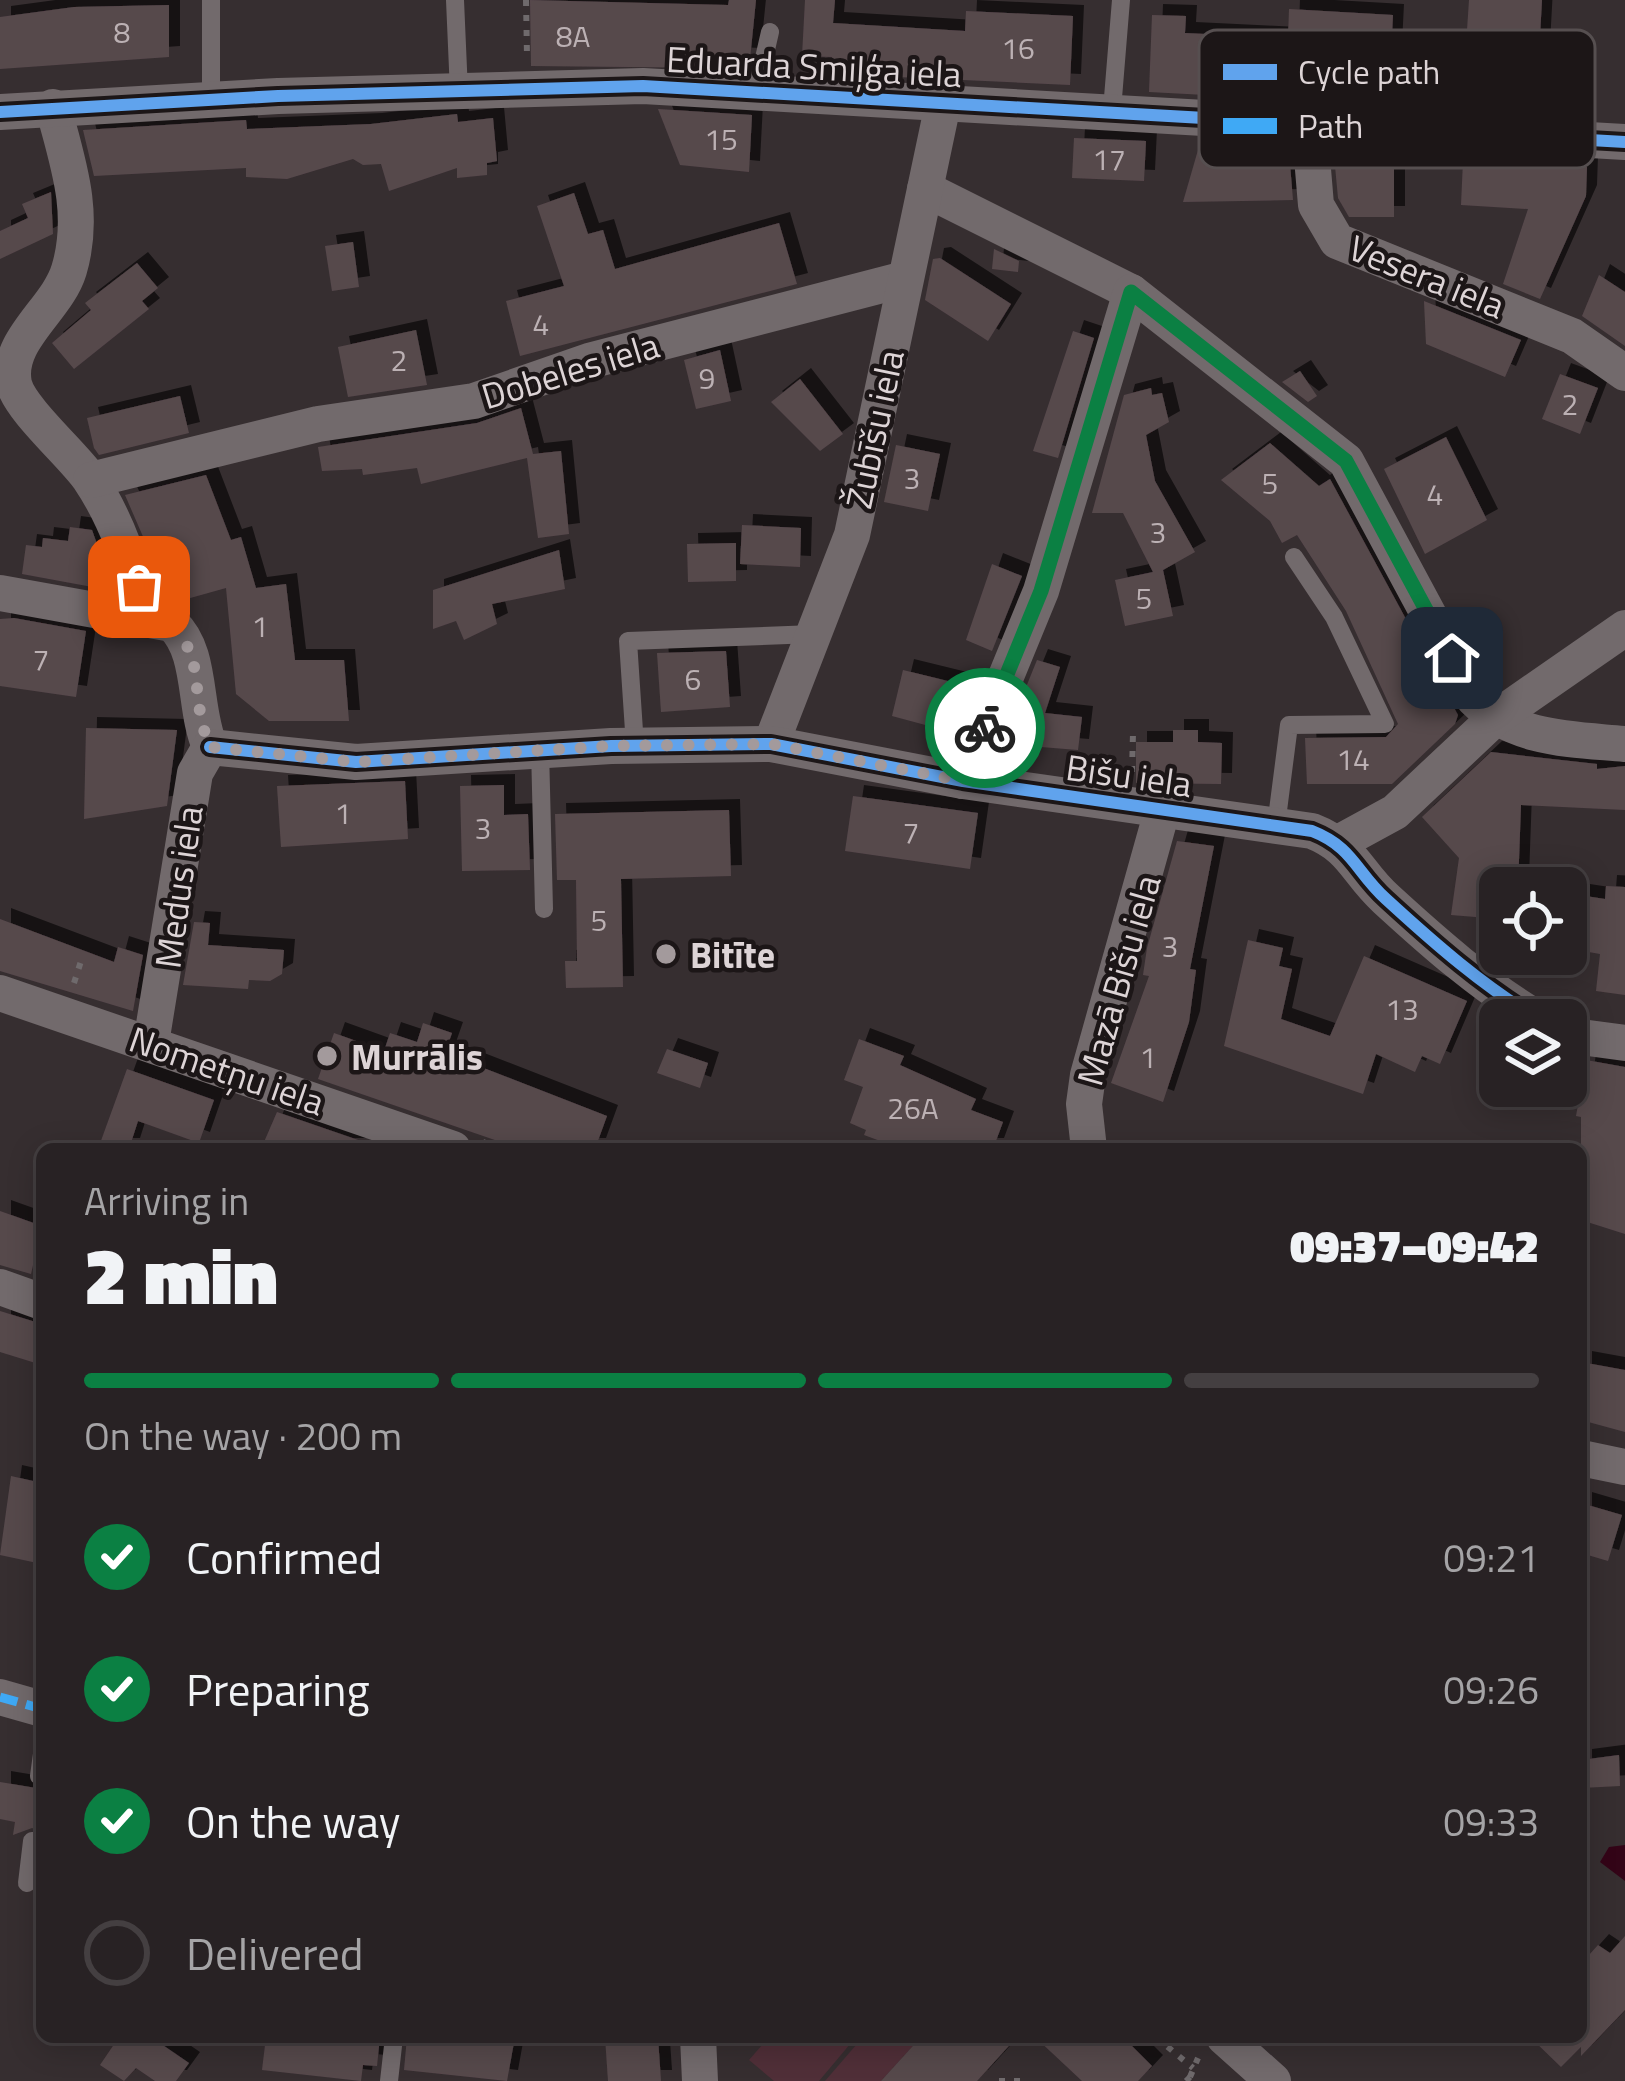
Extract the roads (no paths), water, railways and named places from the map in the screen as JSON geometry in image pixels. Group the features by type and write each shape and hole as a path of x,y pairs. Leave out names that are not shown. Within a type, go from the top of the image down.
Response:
{"street":[{"name":"Eduarda Smiļģa iela","path":"0,112 211,99 644,86 1199,115"},
{"name":"Žubīšu iela","path":"771,744 852,535 943,104"},
{"path":"53,107 74,178 76,234 68,274 14,355 7,393 91,480 139,587 141,616"},
{"name":"Eduarda Smiļģa iela","path":"1595,140 1625,142"},
{"name":"Vesera iela","path":"1313,168 1316,205 1337,241 1572,336 1625,373"},
{"path":"926,189 1131,292 1346,461 1399,582 1474,699 1495,719 1538,736 1625,744"},
{"name":"Dobeles iela","path":"91,480 318,424 474,401 589,361 905,279"},
{"path":"963,781 1041,591 1131,292"},
{"path":"0,593 172,624 188,639 199,721 210,747"},
{"path":"1505,999 1381,895 1340,842 1395,812 1495,719 1625,628"},
{"name":"Bišu iela","path":"210,747 356,762 540,749 771,744 963,781 1276,826 1340,842"},
{"name":"Medus iela","path":"151,1043 195,773 210,747"},
{"name":"Mazā Bišu iela","path":"1088,1143 1084,1104 1088,1075 1162,811"},
{"name":"Nometņu iela","path":"0,993 151,1043 382,1134 425,1143"},
{"path":"1587,1038 1625,1043"},
{"path":"0,1287 36,1300"},
{"path":"1587,1459 1625,1467"},
{"path":"0,1697 36,1707"},
{"path":"698,2043 700,2081"},
{"path":"1230,2043 1273,2081"}],"lane":[{"path":"211,99 212,0"},
{"path":"455,0 459,92"},
{"path":"1112,110 1121,0"},
{"path":"756,93 770,32"},
{"path":"1276,826 1289,724 1384,724 1336,616 1294,557"},
{"path":"635,746 628,641 814,634"},
{"path":"540,749 544,909"},
{"path":"27,1883 32,1841"},
{"path":"389,2081 393,2043"}],"place":[{"name":"Bitīte","path":"666,954"},
{"name":"Murrālis","path":"327,1056"}]}
